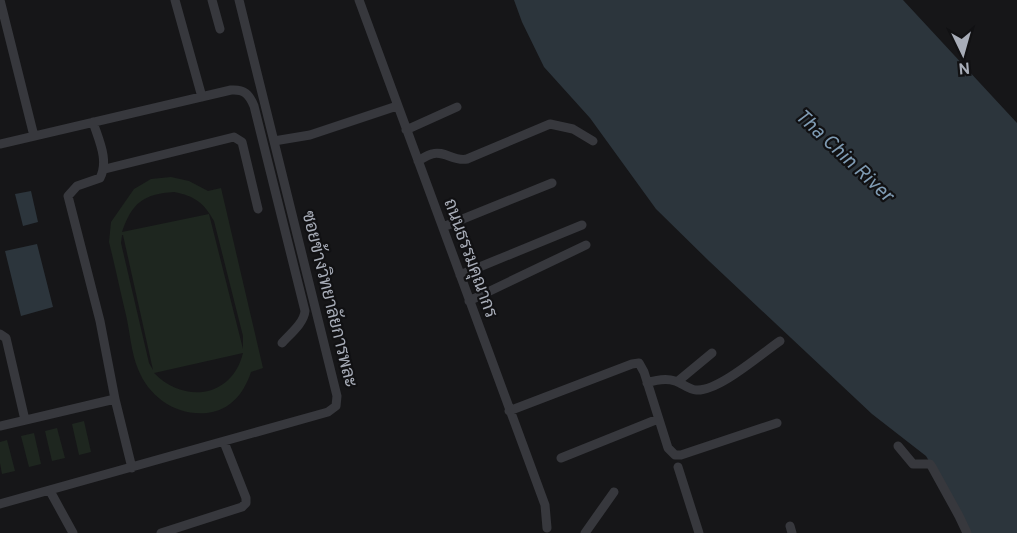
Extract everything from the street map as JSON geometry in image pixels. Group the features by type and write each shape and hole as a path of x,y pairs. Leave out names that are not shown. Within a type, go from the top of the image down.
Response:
{"street":[{"path":"10,0 0,1 34,136"},
{"path":"175,0 202,97"},
{"path":"212,0 220,30"},
{"name":"ซอยข้างวิทยาลัยการพละ","path":"0,504 334,409 337,401 239,0"},
{"name":"ถนนธรรมคุณากร","path":"359,0 547,511 547,531"},
{"path":"0,144 239,89 245,92 254,106 305,311 301,322 282,343"},
{"path":"274,141 310,135 397,106"},
{"path":"406,130 457,107"},
{"path":"93,122 105,161 105,170 100,178 77,186 68,196 100,321 115,399 132,468"},
{"path":"418,161 436,153 441,153 454,160 467,159 550,124 573,129 593,141"},
{"path":"105,170 234,137 242,142 258,209"},
{"path":"443,227 552,183"},
{"path":"460,275 582,225"},
{"path":"469,301 586,244"},
{"path":"0,334 6,338 26,420"},
{"path":"647,383 657,380 677,382 694,390 707,389 719,385 780,341"},
{"path":"677,382 712,353"},
{"path":"509,411 639,363 668,448 675,455 777,423"},
{"path":"0,426 115,399"},
{"path":"561,458 658,419"},
{"path":"161,533 242,507 246,503 224,442"},
{"path":"898,446 913,464 930,464 966,533"},
{"path":"678,467 699,533"},
{"path":"50,491 73,533"},
{"path":"587,532 614,492"}],"shaded area":[{"path":"171,177 189,181 208,191 221,188 263,368 251,372 245,387 235,399 215,411 196,413 174,408 165,403 156,396 143,379 134,356 109,242 111,222 134,189 151,179","holes":["174,192 198,201 206,209 214,221 243,336 243,349 209,214 122,232 130,214 140,202 154,195","123,235 153,370 149,363 121,243","243,353 237,368 229,379 206,392 179,389 166,383 154,373"]},
{"path":"84,421 91,452 79,455 72,424"},
{"path":"57,428 65,458 52,461 45,431"},
{"path":"34,433 41,464 29,467 21,436"},
{"path":"7,440 15,471 2,474 0,442"}],"water":[{"name":"Tha Chin River","path":"514,0 903,0 1017,123 1017,533 969,533 926,456 872,414 656,209 590,118 544,67"},
{"path":"31,191 38,222 23,226 15,194"},
{"path":"37,244 53,307 21,316 5,251"}]}
